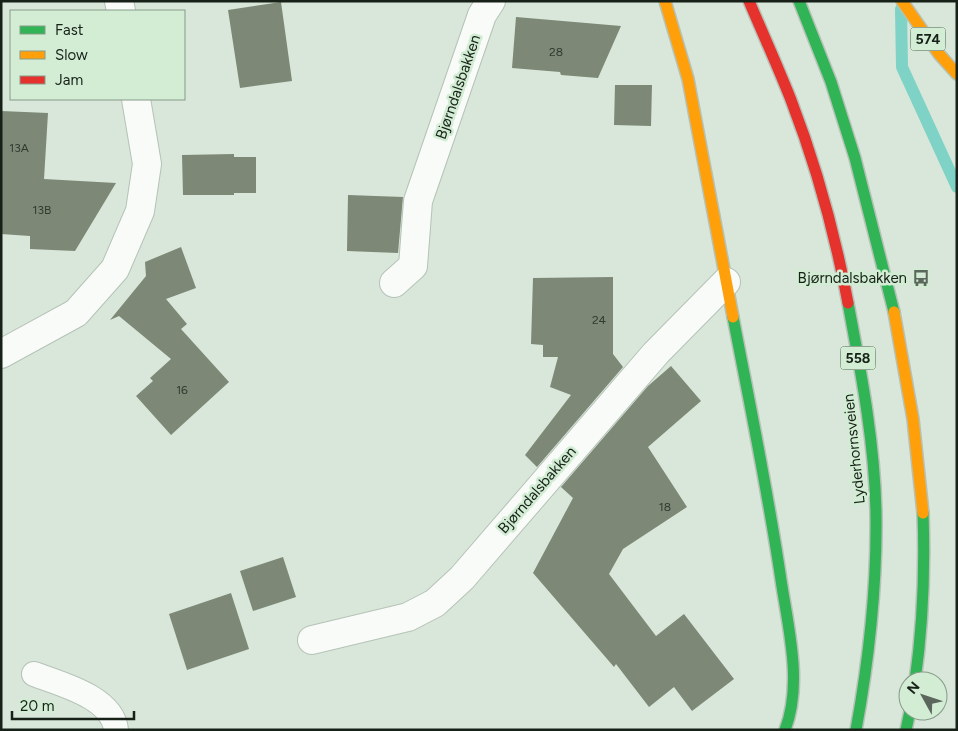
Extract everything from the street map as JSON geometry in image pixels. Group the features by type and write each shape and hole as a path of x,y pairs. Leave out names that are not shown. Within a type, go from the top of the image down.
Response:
{"main road":[{"path":"665,1 688,78 775,537 794,664 790,717 785,730"},
{"name":"Lyderhornsveien","path":"749,1 791,100 816,174 837,250 855,342 869,430 876,513 875,592 865,682 856,730"},
{"path":"799,1 831,82 855,158 898,327 913,419 923,503 925,564 921,641 916,671"},
{"name":"574","path":"902,1 939,54 957,74"}],"street":[{"name":"Bjørndalsbakken","path":"394,283 413,266 418,201 482,15 491,1"},
{"path":"1,354 76,313 115,269 140,212 147,164 136,100"},
{"name":"Bjørndalsbakken","path":"312,640 408,617 435,603 462,578 656,353 726,282"}],"lane":[{"path":"34,674 78,691 101,703 110,713 116,730"}],"building":[{"path":"281,2 292,81 240,88 228,10"},
{"path":"516,17 621,26 598,78 561,75 560,72 512,68"},
{"path":"615,85 652,85 651,126 614,125"},
{"path":"1,111 48,113 44,179 116,183 75,251 30,249 30,236 1,234"},
{"path":"234,154 234,157 256,157 256,193 183,195 182,155"},
{"path":"348,195 403,197 398,253 347,251"},
{"path":"181,247 196,288 166,299 187,324 181,329 229,382 171,435 136,396 153,381 150,378 171,359 119,316 110,320 146,276 145,262"},
{"path":"613,277 613,354 623,367 537,467 525,455 571,395 550,387 558,357 543,357 543,345 531,344 533,278"},
{"path":"671,366 701,401 648,447 687,507 623,549 609,574 656,636 684,614 734,679 692,711 674,687 649,707 616,664 614,667 533,573 573,498 561,487 648,386"},
{"path":"283,557 296,597 253,611 240,571"},
{"path":"231,593 249,649 187,670 169,614"}],"waterway":[{"path":"901,9 902,67 957,187"}],"traffic: fast":[{"path":"799,1 831,82 855,158 894,312"},
{"path":"848,303 870,435 876,514 875,569 871,623 865,677 856,730"},
{"path":"733,317 765,481 790,636 793,694 785,730"},
{"path":"916,671 923,597 923,513"},
{"path":"906,730 908,721"}],"traffic: slow":[{"path":"665,1 688,79 733,317"},
{"path":"902,1 939,54 957,74"},
{"path":"894,312 913,419 923,513"}],"traffic: jam":[{"path":"749,1 786,88 809,149 831,226 848,303"}],"place":[{"name":"Bjørndalsbakken","path":"921,278"}]}
